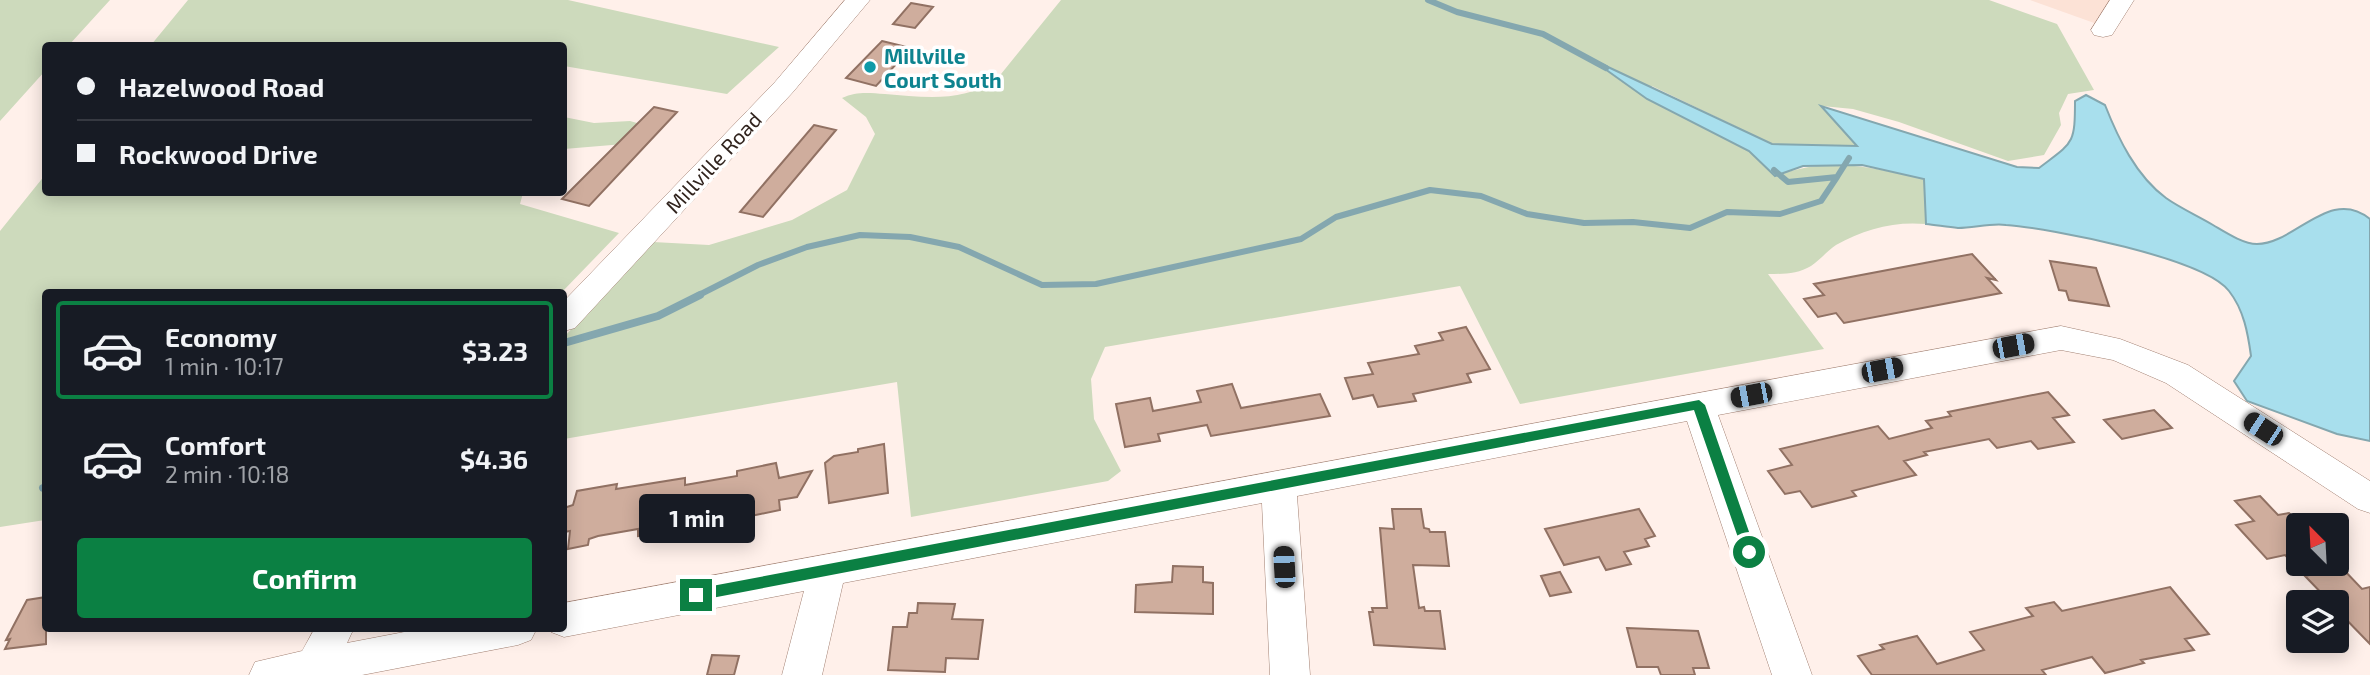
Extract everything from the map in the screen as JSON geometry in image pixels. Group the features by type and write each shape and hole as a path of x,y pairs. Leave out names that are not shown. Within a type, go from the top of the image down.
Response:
{"street":[{"name":"Millville Road","path":"567,317 784,87 858,0"},
{"path":"2103,30 2122,0"},
{"path":"567,619 2060,338 2125,350 2177,374 2370,499"},
{"path":"1699,405 1792,675"},
{"path":"1279,486 1290,675"},
{"path":"802,675 828,570"},
{"path":"313,671 333,632"},
{"path":"269,675 313,671 499,632"}],"shaded area":[{"path":"2030,0 2131,0 2111,29"}],"green space":[{"path":"0,0 110,0 72,42 42,42 42,74 0,121"},
{"path":"188,0 568,0 779,47 727,94 567,67 567,42 153,42"},
{"path":"1061,0 1989,0 2057,24 2094,90 2068,94 2059,113 2061,125 2044,155 2008,161 1899,122 1853,109 1822,106 1858,147 1772,144 1652,86 1647,99 1749,151 1775,176 1814,166 1832,165 1867,168 1924,179 1926,224 1891,225 1868,231 1836,245 1806,269 1768,274 1824,349 1520,404 1460,286 1105,347 1091,379 1094,419 1121,471 1108,481 911,517 897,382 567,438 567,334 653,242 709,245 792,220 847,190 875,134 866,117 842,98 863,93 943,97 971,92 997,79"},
{"path":"567,118 594,123 630,121 658,129 624,144 567,149"},
{"path":"42,179 42,196 522,196 520,204 619,233 565,289 42,289 42,520 0,527 0,231"}],"water":[{"path":"1591,59 1772,144 1857,146 1821,106 2017,167 2039,168 2065,147 2073,135 2075,101 2086,95 2105,105 2129,156 2155,189 2177,205 2240,240 2257,244 2271,242 2327,212 2341,209 2355,211 2370,219 2370,441 2337,434 2247,401 2234,381 2251,356 2238,306 2229,291 2214,279 2190,267 2089,238 2027,227 2000,225 1958,228 1926,224 1924,179 1862,165 1803,166 1775,176 1749,151 1647,99"}],"building":[{"path":"911,3 933,7 915,28 893,24"},
{"name":"Millville Court South","path":"882,41 911,48 876,86 846,78"},
{"path":"654,107 677,112 589,206 562,199"},
{"path":"814,125 836,130 763,217 740,212"},
{"path":"1972,254 1996,280 1987,278 2001,293 1844,323 1836,313 1818,317 1804,299 1824,295 1814,284"},
{"path":"2050,261 2096,268 2109,306 2069,300 2066,291 2059,290"},
{"path":"1466,327 1490,369 1467,374 1471,382 1413,394 1416,401 1378,407 1373,395 1353,399 1345,378 1373,374 1368,363 1419,354 1415,346 1443,340 1439,333"},
{"path":"1232,384 1241,408 1320,394 1330,416 1211,436 1207,425 1158,434 1160,441 1125,447 1116,404 1150,398 1153,411 1201,402 1197,391"},
{"path":"2048,392 2069,415 2053,418 2074,442 2038,449 2031,441 1997,448 1989,439 1924,452 1927,455 1904,461 1916,475 1852,491 1856,496 1812,507 1800,491 1785,494 1768,471 1792,465 1780,449 1878,426 1889,439 1932,428 1926,421 1951,416 1948,412"},
{"path":"2154,410 2172,428 2122,439 2104,420"},
{"path":"884,444 888,493 829,503 825,463 834,456"},
{"path":"776,463 779,478 812,471 797,497 779,500 780,510 741,518 738,500 683,509 682,530 638,536 638,529 598,536 589,539 588,545 568,549 570,531 567,532 567,507 573,505 577,491 617,484 616,489 685,478 685,485 737,476 737,471"},
{"path":"2260,496 2278,515 2286,514 2286,556 2267,559 2236,525 2254,521 2235,501"},
{"path":"1392,509 1421,509 1424,528 1430,532 1445,532 1449,566 1413,565 1419,608 1424,607 1425,611 1440,611 1445,649 1374,645 1369,612 1373,612 1372,608 1387,608 1380,528 1394,529"},
{"path":"1639,509 1655,536 1645,539 1649,546 1624,552 1631,564 1606,570 1599,557 1564,565 1545,529"},
{"path":"1173,566 1203,567 1203,582 1213,583 1213,614 1135,612 1136,585 1172,582"},
{"path":"1560,572 1571,592 1550,596 1541,576"},
{"path":"2349,575 2362,589 2370,587 2370,644 2349,622 2349,590 2318,590 2305,576"},
{"path":"2170,587 2209,634 2185,639 2194,650 2141,660 2144,663 2105,673 2092,657 2042,670 2046,675 1872,675 1858,656 1884,649 1880,645 1917,636 1937,664 1984,650 1970,632 2033,616 2026,608 2054,602 2062,611"},
{"path":"42,598 42,632 46,632 46,644 5,649 10,639 6,640 27,600"},
{"path":"918,603 955,604 952,619 983,620 978,659 946,658 945,672 888,670 893,627 907,627 909,613 917,613"},
{"path":"1627,628 1698,631 1709,668 1693,668 1695,675 1661,675 1658,667 1637,667"},
{"path":"712,655 739,656 734,675 707,675"}],"waterway":[{"path":"1428,0 1457,12 1543,34 1606,68"},
{"path":"1837,177 1849,158"},
{"path":"1774,170 1788,182 1837,177"},
{"path":"697,296 758,265 807,247 860,235 910,237 959,247 1042,285 1096,284 1301,239 1336,217 1430,190 1481,196 1527,214 1584,223 1633,222 1690,228 1727,212 1780,214 1821,201 1837,177"},
{"path":"567,342 658,316 700,295"}],"place":[{"name":"Millville Court South","path":"870,67"}],"route":[{"path":"696,595 1699,405 1749,552"}]}
